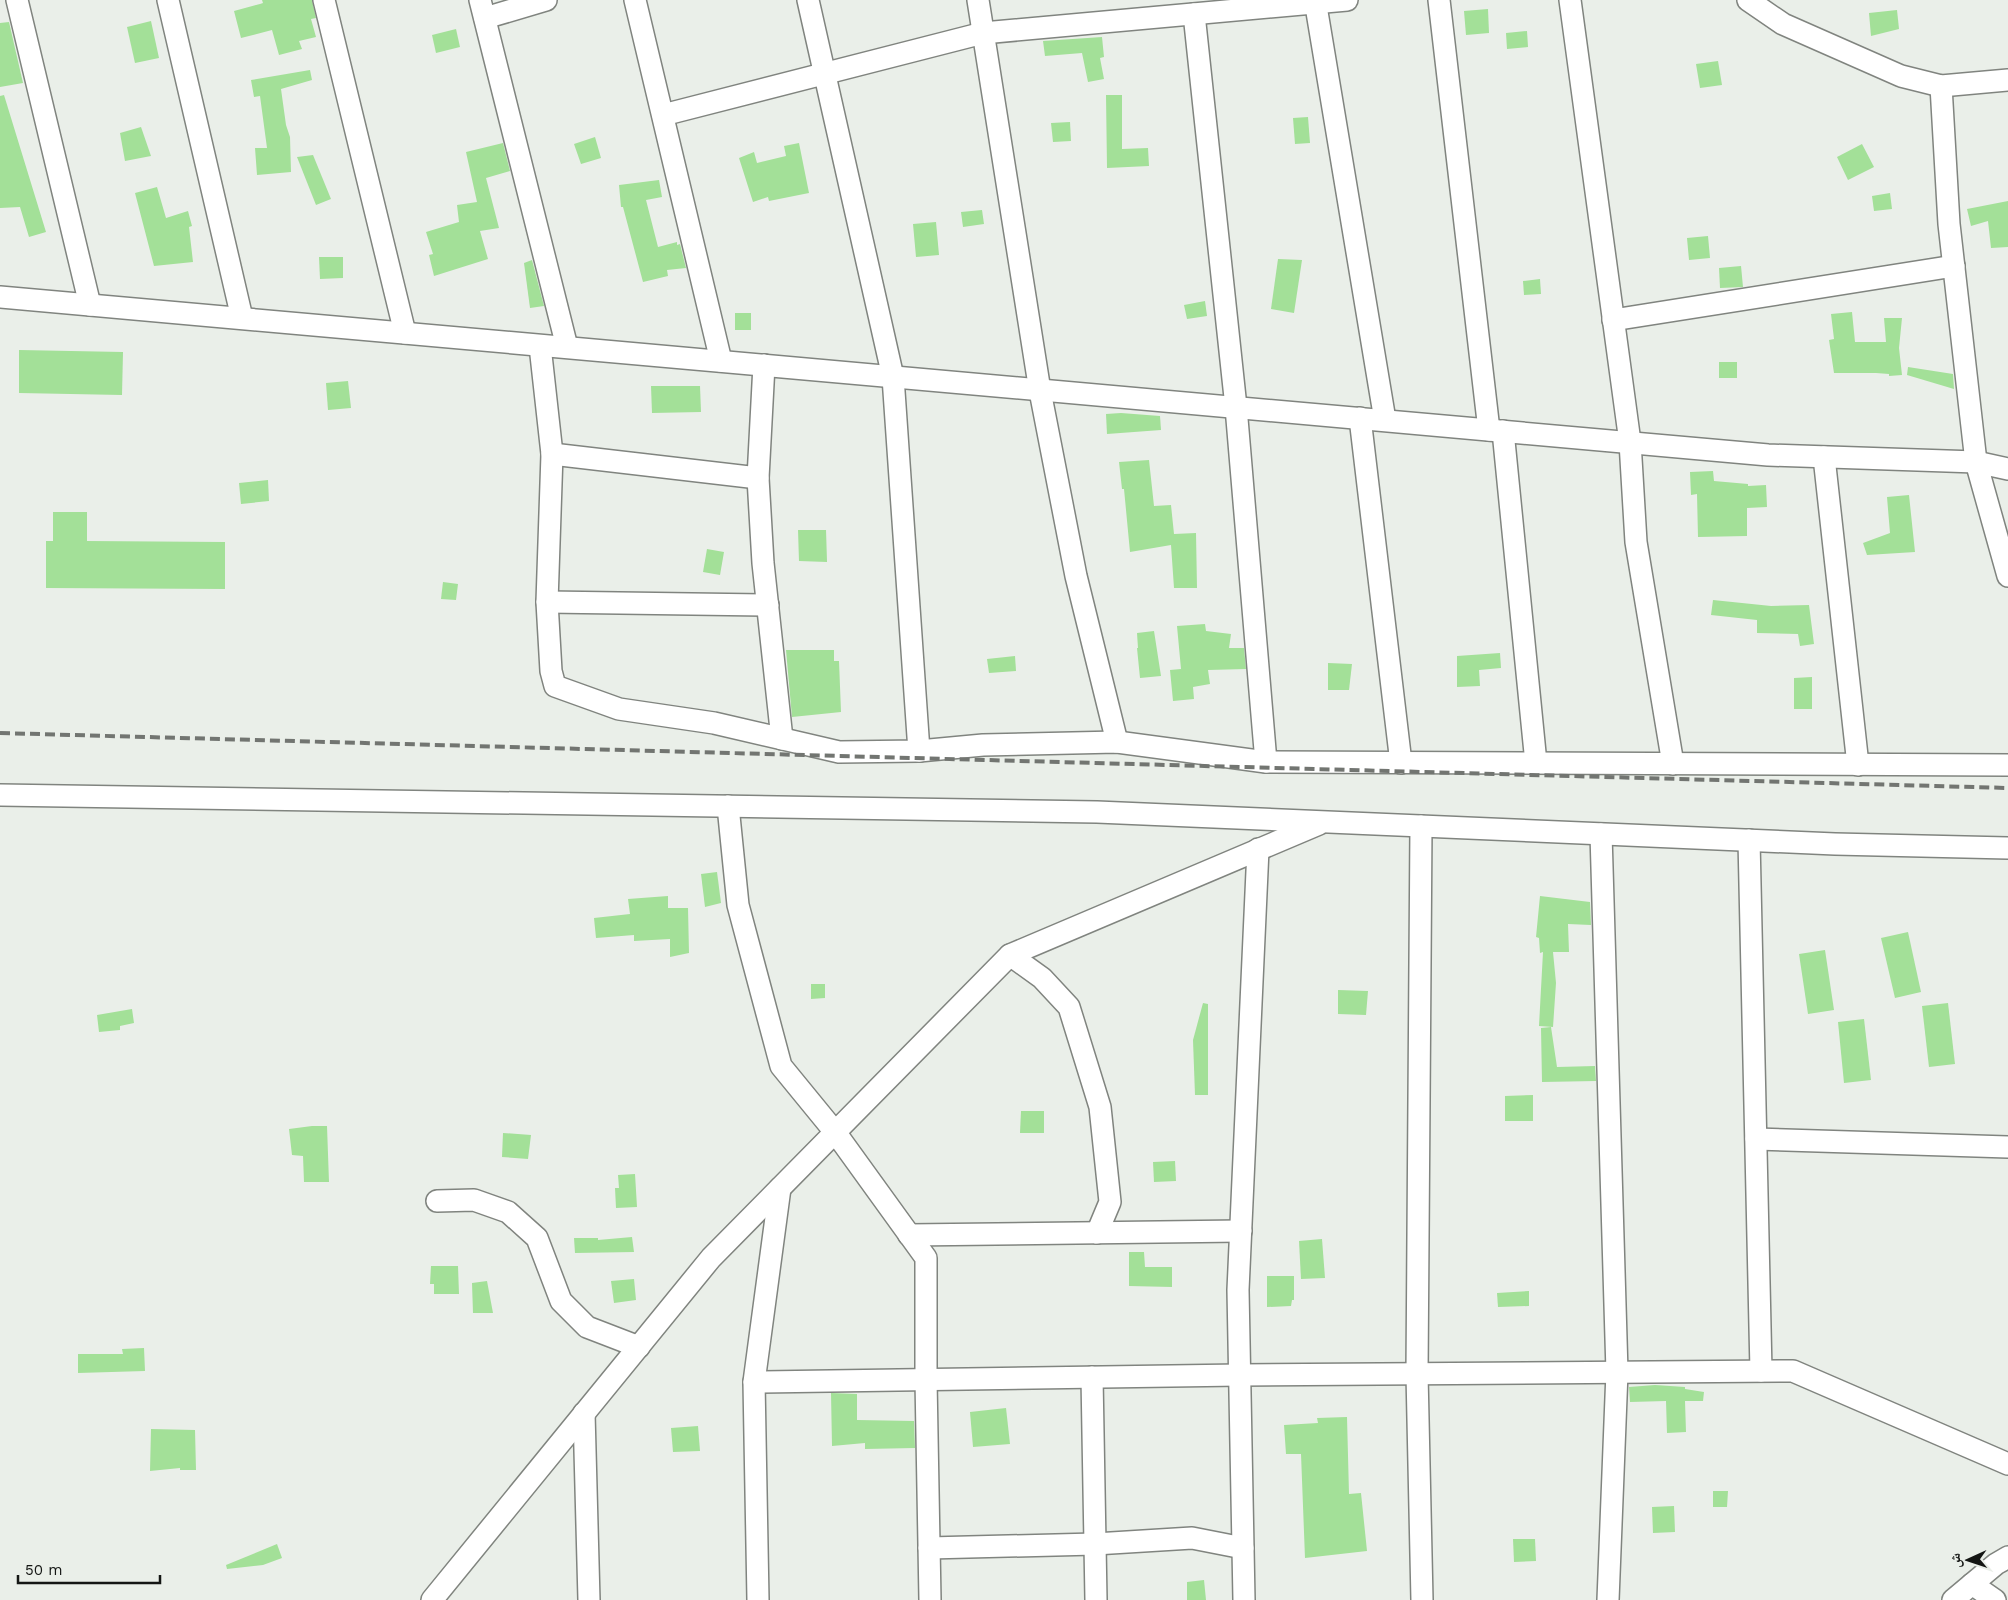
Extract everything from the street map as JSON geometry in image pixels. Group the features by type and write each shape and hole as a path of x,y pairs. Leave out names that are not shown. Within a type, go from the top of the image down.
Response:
{"street":[{"path":"18,0 90,305"},
{"path":"168,0 242,318"},
{"path":"324,0 405,333"},
{"path":"546,0 482,9 566,347"},
{"path":"635,0 721,361"},
{"path":"808,0 893,376 919,751"},
{"path":"978,0 1040,391 1076,576 1117,742"},
{"path":"663,115 983,33 1347,0"},
{"path":"1440,0 1496,430 1536,763"},
{"path":"1570,0 1630,442 1636,542 1673,764"},
{"path":"1748,0 1783,24 1901,76 1941,86 2008,80"},
{"path":"1315,2 1385,420"},
{"path":"1194,14 1236,407 1266,762"},
{"path":"1941,86 1949,224 1976,462 2008,576"},
{"path":"1614,320 1954,266"},
{"path":"0,297 1768,455 1976,462 2008,469"},
{"path":"540,346 552,454 547,602 551,671 555,686 619,709 714,723 839,752 919,751 983,745 1117,742 1266,762 2008,765"},
{"path":"764,365 758,478 768,605 782,739"},
{"path":"1360,418 1401,763"},
{"path":"552,454 758,478"},
{"path":"1824,457 1858,765"},
{"path":"547,602 768,605"},
{"path":"0,794 1097,812 1749,840 2008,848"},
{"path":"728,806 738,905 781,1066 835,1132 926,1258 930,1600"},
{"path":"432,1600 711,1258 1010,955 1323,822"},
{"path":"1422,826 1418,1374 1422,1600"},
{"path":"1601,834 1617,1372 1608,1600"},
{"path":"1749,840 1761,1372"},
{"path":"1244,1600 1238,1290 1258,850"},
{"path":"1010,955 1042,978 1069,1007 1100,1108 1110,1202 1097,1233"},
{"path":"1756,1139 2008,1147"},
{"path":"758,1600 754,1382 780,1188"},
{"path":"437,1201 474,1200 508,1212 537,1238 561,1301 587,1327 639,1347"},
{"path":"909,1235 1241,1231"},
{"path":"754,1382 1240,1375 1793,1371 2008,1464"},
{"path":"1092,1377 1096,1600"},
{"path":"584,1413 589,1600"},
{"path":"929,1548 1095,1544 1192,1538 1243,1548"},
{"path":"1953,1600 2008,1557"},
{"path":"1972,1584 1995,1600"}],"building":[{"path":"262,0 312,0 316,18 311,19 316,37 299,41 302,49 279,55 272,30 241,38 234,11 263,3"},
{"path":"1488,9 1489,33 1466,35 1464,11"},
{"path":"1897,10 1899,29 1871,36 1869,13"},
{"path":"151,21 159,58 135,63 127,27"},
{"path":"9,22 23,83 0,87 0,23"},
{"path":"456,29 460,47 436,53 432,35"},
{"path":"1527,31 1528,47 1507,49 1506,33"},
{"path":"1102,37 1104,57 1100,58 1104,79 1088,82 1082,53 1045,56 1043,41"},
{"path":"1718,61 1722,85 1700,88 1696,64"},
{"path":"310,70 312,80 281,89 286,125 290,137 291,172 257,175 255,148 267,148 260,96 254,97 251,80"},
{"path":"4,95 46,232 29,237 20,207 0,208 0,96"},
{"path":"1106,95 1122,95 1122,149 1148,148 1149,166 1107,168"},
{"path":"1308,117 1310,143 1295,144 1293,118"},
{"path":"1070,122 1071,141 1053,142 1051,123"},
{"path":"141,127 151,156 125,161 120,133"},
{"path":"595,137 601,158 581,164 574,144"},
{"path":"503,143 510,171 486,178 499,228 480,231 488,259 434,276 429,255 433,254 426,232 459,222 457,205 477,202 466,152"},
{"path":"799,143 809,193 769,201 768,197 753,202 739,158 754,152 757,163 786,156 784,146"},
{"path":"1862,144 1874,167 1848,180 1837,157"},
{"path":"313,155 331,199 316,205 297,157"},
{"path":"659,180 662,197 646,200 658,247 677,242 677,245 680,244 686,268 667,270 668,276 643,282 623,207 621,207 619,185"},
{"path":"157,187 166,218 188,211 192,226 189,227 193,262 154,266 135,193"},
{"path":"1890,193 1892,209 1874,211 1872,196"},
{"path":"2008,201 2008,247 1991,248 1988,221 1971,226 1967,209"},
{"path":"982,210 984,224 963,227 961,212"},
{"path":"936,222 939,255 916,257 913,224"},
{"path":"1708,236 1710,258 1689,260 1687,238"},
{"path":"319,257 343,257 343,278 320,279"},
{"path":"1278,259 1302,260 1294,313 1271,309"},
{"path":"532,260 544,306 530,308 524,263"},
{"path":"1741,266 1743,287 1720,288 1719,268"},
{"path":"1540,279 1541,294 1524,295 1523,281"},
{"path":"1205,301 1207,316 1187,319 1184,305"},
{"path":"1852,312 1855,342 1886,342 1884,318 1902,318 1899,348 1902,375 1834,373 1829,340 1834,339 1831,314"},
{"path":"735,313 751,313 751,330 735,330"},
{"path":"19,350 123,352 122,395 19,393"},
{"path":"1719,362 1737,362 1737,378 1719,378"},
{"path":"1908,367 1953,374 1954,389 1907,375"},
{"path":"348,381 351,408 328,410 326,383"},
{"path":"651,386 700,386 701,412 652,413"},
{"path":"1121,413 1160,416 1161,430 1107,434 1106,414"},
{"path":"1149,460 1154,506 1171,505 1174,534 1196,533 1197,588 1174,588 1171,545 1130,552 1124,489 1122,489 1119,462"},
{"path":"1713,471 1714,481 1748,484 1748,486 1766,485 1767,507 1747,508 1747,536 1698,537 1697,494 1691,495 1690,472"},
{"path":"268,480 269,501 241,504 239,483"},
{"path":"1909,495 1915,552 1867,555 1863,543 1890,533 1887,497"},
{"path":"53,512 87,512 87,541 225,542 225,589 46,588 46,541 53,541"},
{"path":"798,530 826,530 827,562 799,561"},
{"path":"707,549 724,552 720,575 703,572"},
{"path":"443,582 458,584 456,600 441,599"},
{"path":"1713,600 1771,606 1809,605 1814,644 1800,646 1798,634 1757,633 1757,620 1711,615"},
{"path":"1205,624 1206,631 1231,634 1229,648 1244,648 1246,669 1208,670 1210,684 1193,687 1194,699 1173,701 1170,670 1181,669 1177,626"},
{"path":"1154,631 1161,676 1140,678 1137,633"},
{"path":"786,650 834,650 834,661 839,661 841,712 792,717"},
{"path":"1500,653 1501,668 1479,670 1480,686 1457,687 1457,656"},
{"path":"1015,656 1016,671 989,673 987,659"},
{"path":"1328,663 1352,664 1349,690 1328,690"},
{"path":"1812,677 1812,709 1794,709 1794,678"},
{"path":"717,872 721,903 705,907 701,874"},
{"path":"668,896 668,908 688,908 689,953 670,957 670,939 634,941 634,935 596,938 594,918 630,914 628,899"},
{"path":"1540,896 1590,902 1591,925 1568,924 1569,952 1553,952 1556,983 1553,1027 1539,1026 1543,952 1540,953 1539,938 1536,937"},
{"path":"1908,932 1921,992 1895,998 1881,938"},
{"path":"1825,950 1834,1010 1808,1014 1799,954"},
{"path":"811,984 825,984 825,998 811,999"},
{"path":"1338,990 1368,991 1366,1015 1338,1014"},
{"path":"1203,1003 1208,1004 1208,1095 1195,1095 1193,1040"},
{"path":"1948,1003 1955,1064 1929,1067 1922,1006"},
{"path":"132,1009 134,1023 120,1026 120,1030 99,1032 97,1015"},
{"path":"1864,1019 1871,1080 1844,1083 1838,1022"},
{"path":"1551,1027 1557,1067 1595,1066 1596,1081 1542,1082 1541,1028"},
{"path":"1533,1095 1533,1121 1505,1121 1505,1096"},
{"path":"1021,1111 1044,1111 1044,1133 1020,1133"},
{"path":"327,1126 329,1182 304,1182 303,1156 292,1155 289,1129"},
{"path":"503,1133 531,1135 528,1159 502,1157"},
{"path":"1175,1161 1176,1181 1154,1182 1153,1162"},
{"path":"635,1174 637,1207 616,1208 615,1188 619,1188 618,1175"},
{"path":"632,1237 634,1252 575,1253 574,1238 598,1238 598,1240"},
{"path":"1322,1239 1325,1278 1301,1279 1299,1241"},
{"path":"1129,1252 1144,1252 1145,1267 1172,1267 1172,1287 1129,1286"},
{"path":"431,1266 458,1266 459,1294 434,1294 434,1284 430,1284"},
{"path":"1267,1276 1294,1276 1294,1300 1292,1300 1291,1306 1267,1307"},
{"path":"634,1279 636,1300 614,1303 611,1281"},
{"path":"487,1281 493,1313 473,1313 472,1283"},
{"path":"1529,1291 1529,1306 1498,1307 1497,1293"},
{"path":"144,1348 145,1371 78,1373 78,1354 123,1354 122,1349"},
{"path":"1655,1385 1685,1387 1685,1389 1704,1392 1703,1401 1685,1401 1686,1432 1667,1433 1666,1401 1630,1402 1629,1387"},
{"path":"831,1393 857,1394 857,1420 914,1421 915,1448 865,1449 865,1443 832,1446"},
{"path":"1006,1408 1010,1444 973,1447 970,1412"},
{"path":"1347,1417 1349,1494 1361,1493 1367,1551 1305,1558 1301,1454 1286,1454 1284,1425 1318,1423 1317,1418"},
{"path":"698,1426 700,1451 673,1452 671,1428"},
{"path":"151,1429 195,1430 196,1470 180,1470 180,1468 150,1471"},
{"path":"1713,1491 1728,1491 1727,1507 1713,1507"},
{"path":"1674,1506 1675,1532 1653,1533 1652,1507"},
{"path":"1513,1539 1535,1539 1536,1561 1514,1562"},
{"path":"277,1544 282,1558 263,1565 227,1569 226,1565"},
{"path":"1204,1580 1206,1600 1187,1600 1187,1582"}],"railway":[{"path":"0,733 2008,788"}]}
